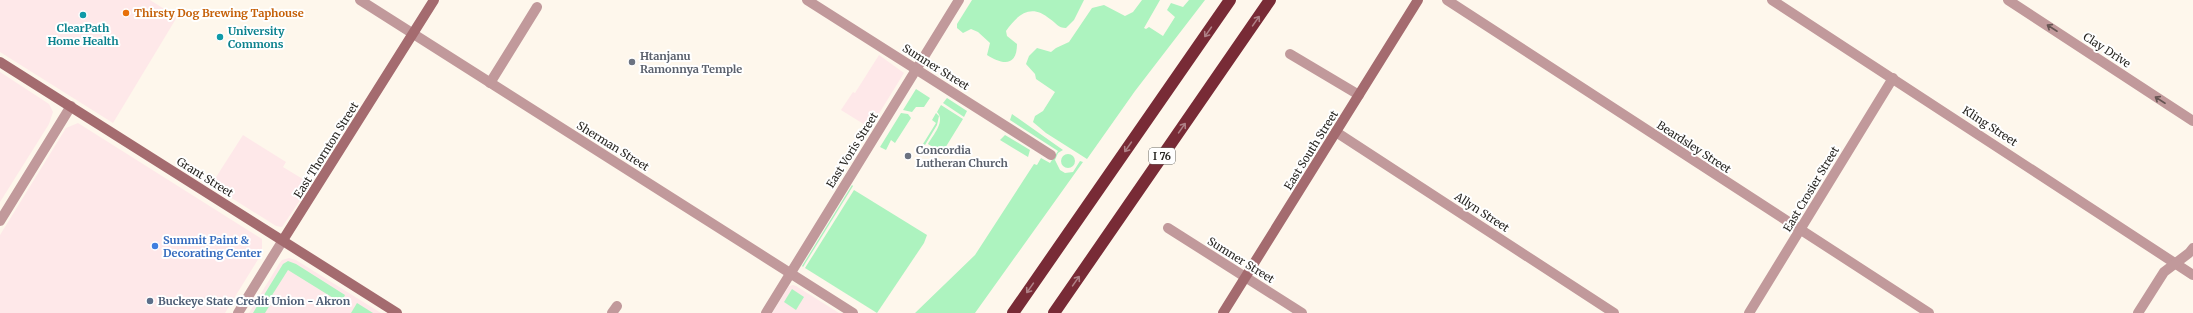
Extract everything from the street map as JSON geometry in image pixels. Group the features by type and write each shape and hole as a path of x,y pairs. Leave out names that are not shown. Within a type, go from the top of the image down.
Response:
{"highway":[{"path":"1013,313 1230,0"},
{"name":"I 76","path":"1054,313 1270,0"}],"main road":[{"name":"East Thornton Street","path":"283,240 434,0"},
{"name":"East South Street","path":"1224,313 1418,0"},
{"name":"Grant Street","path":"0,62 397,313"}],"street":[{"name":"Sherman Street","path":"360,0 853,313"},
{"name":"Sumner Street","path":"807,0 1051,155"},
{"name":"East Voris Street","path":"766,313 959,0"},
{"name":"Beardsley Street","path":"1447,0 1929,313"},
{"name":"Kling Street","path":"1772,0 2193,275"},
{"name":"Clay Drive","path":"2008,0 2193,121"},
{"path":"490,83 537,7"},
{"path":"1290,54 1359,95"},
{"name":"East Crosier Street","path":"1749,313 1893,78"},
{"path":"0,221 71,106"},
{"name":"Allyn Street","path":"1336,132 1614,313"},
{"name":"Sumner Street","path":"1168,228 1246,276 1302,313"},
{"name":"East Thornton Street","path":"238,313 283,240"},
{"path":"2138,313 2164,272 2176,264 2193,248"}],"shaded area":[{"path":"0,0 150,0 177,17 113,123 0,52"},
{"path":"879,55 904,73 870,128 841,110 853,92 855,93"},
{"path":"0,72 49,104 53,112 49,124 0,202"},
{"path":"78,123 262,239 262,253 225,313 0,313 0,235 66,128"},
{"path":"243,135 286,162 283,167 311,184 282,227 276,226 211,185"},
{"path":"289,258 296,260 381,313 249,313 279,264 282,260"},
{"path":"793,285 839,313 772,313 789,286"}],"green space":[{"path":"972,0 1084,0 1074,20 1066,28 1059,26 1043,14 1037,12 1031,11 1020,16 1006,31 1007,36 1017,44 1016,52 1011,60 1003,62 987,55 990,43 978,32 971,29 963,33 957,28 957,24"},
{"path":"1142,0 1160,0 1144,28 1146,29 1149,27 1163,36 1175,17 1167,10 1171,3 1183,7 1189,0 1205,0 1135,91 1087,159 1046,133 1033,122 1035,116 1043,111 1055,92 1036,79 1035,74 1026,64 1029,56 1037,48 1051,52 1069,42 1092,8 1104,5 1125,16 1133,12"},
{"path":"916,89 930,98 924,107 916,107 912,112 903,110"},
{"path":"947,98 967,111 964,117 943,103"},
{"path":"941,105 963,119 942,153 928,144 939,124 940,120 937,112"},
{"path":"901,113 908,114 911,118 895,143 891,140 886,150 880,147"},
{"path":"936,113 939,116 937,125 925,145 923,144 936,123 932,120"},
{"path":"1012,114 1063,150 1058,153 1055,160 1060,170 1065,173 1073,172 1080,161 1083,162 975,313 915,313 975,255 1034,164 1037,165 1041,158 1050,163 1058,151 1010,120"},
{"path":"1005,135 1030,150 1028,157 1000,140"},
{"path":"1068,154 1073,156 1075,161 1073,166 1068,168 1063,166 1061,161 1063,156"},
{"path":"852,185 853,186 803,267 802,266"},
{"path":"854,190 927,235 924,243 877,313 805,268"},
{"path":"288,261 296,264 345,295 342,301 338,301 288,270 269,300 271,306 270,305 265,313 253,313 283,264"},
{"path":"792,289 804,297 796,310 784,302"},
{"path":"357,303 373,313 351,313"}],"place":[{"name":"Thirsty Dog Brewing Taphouse","path":"126,13"},
{"name":"ClearPath Home Health","path":"83,15"},
{"name":"University Commons","path":"220,37"},
{"name":"Htanjanu Ramonnya Temple","path":"632,62"},
{"name":"Concordia Lutheran Church","path":"908,156"},
{"name":"Summit Paint & Decorating Center","path":"155,246"},
{"name":"Buckeye State Credit Union - Akron","path":"150,301"}]}
